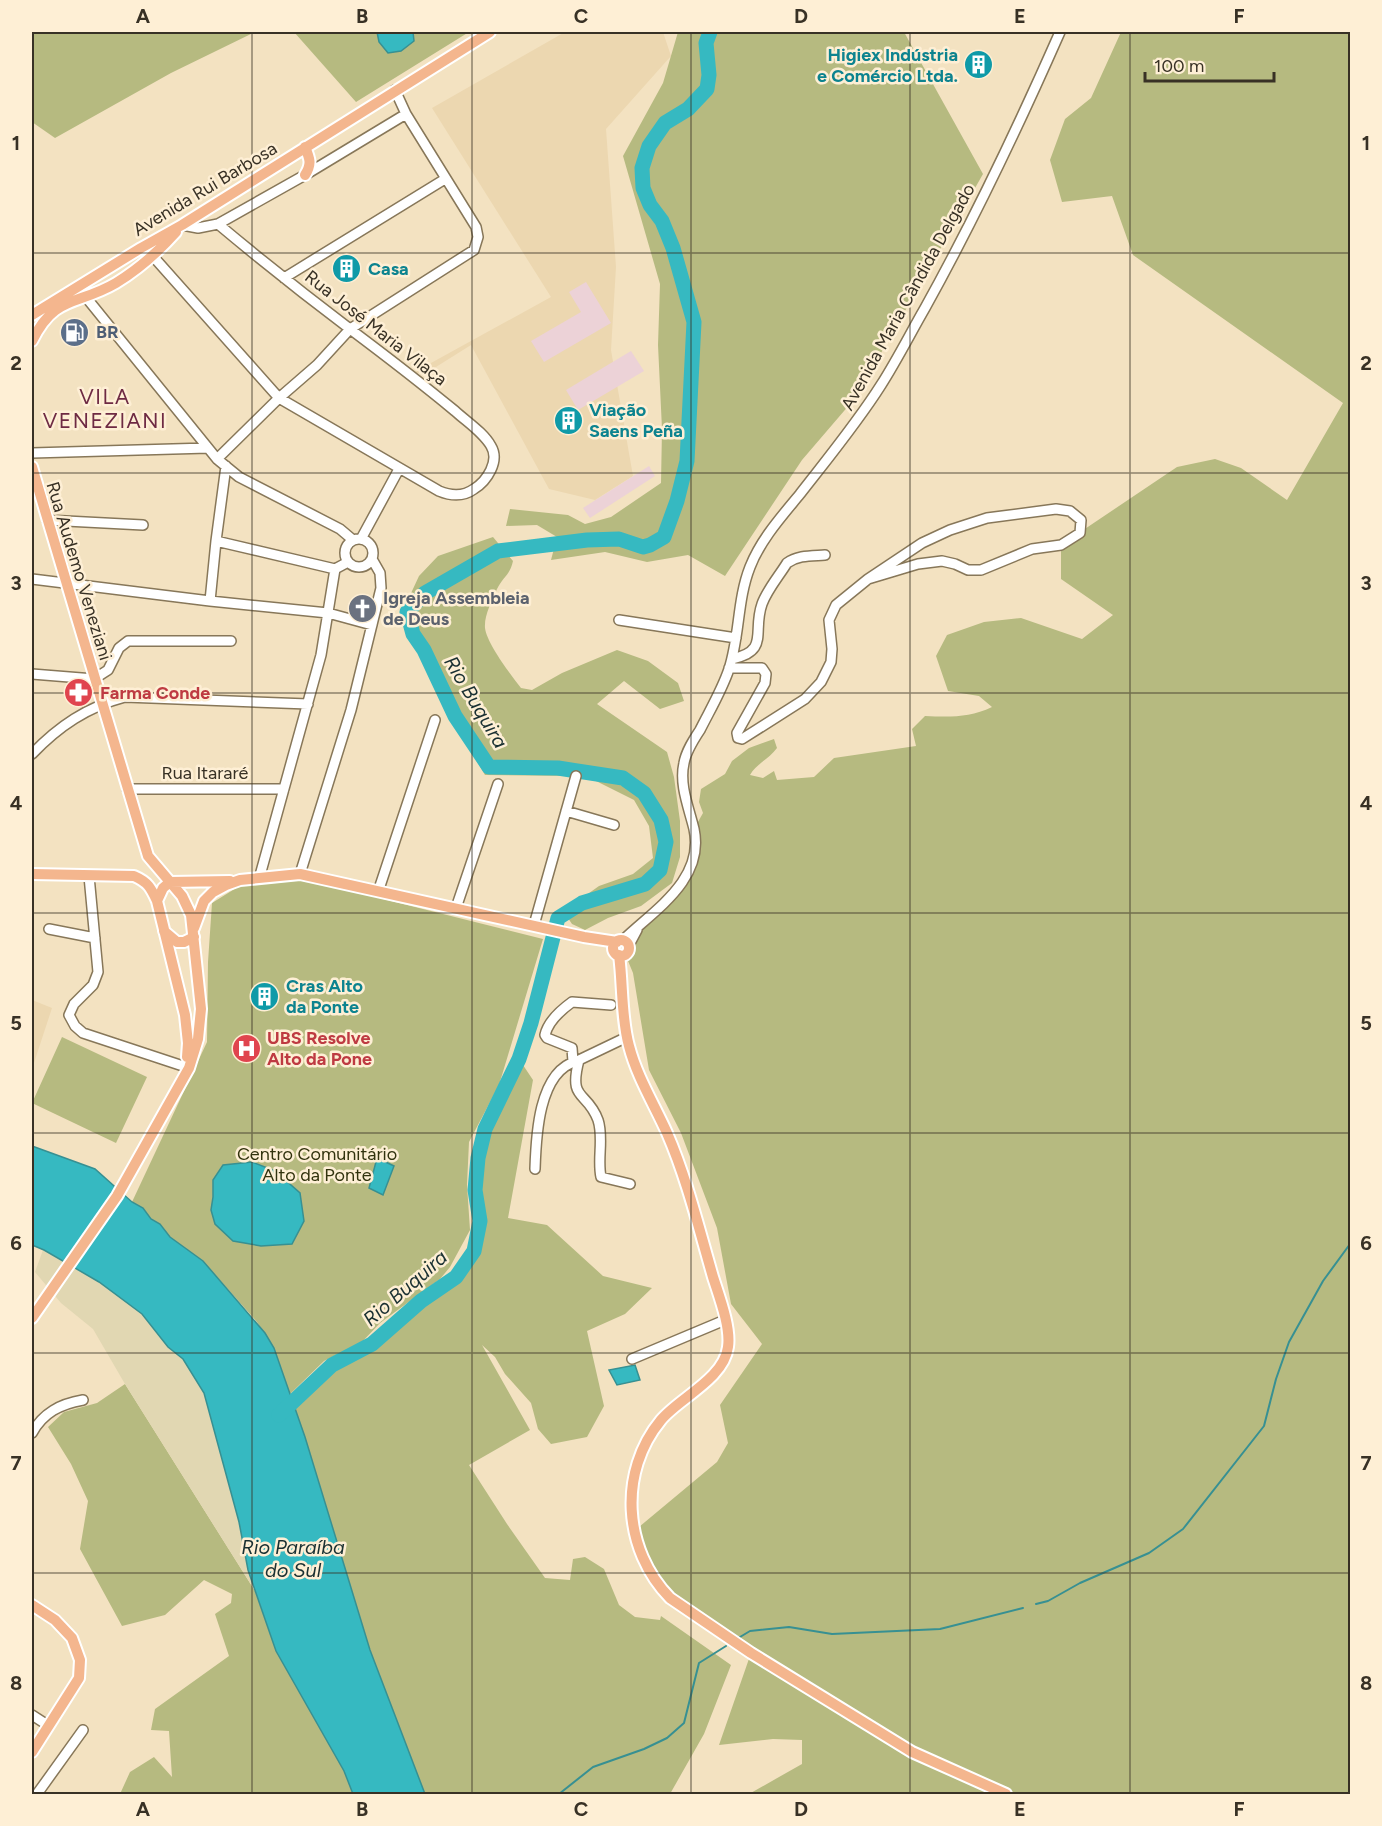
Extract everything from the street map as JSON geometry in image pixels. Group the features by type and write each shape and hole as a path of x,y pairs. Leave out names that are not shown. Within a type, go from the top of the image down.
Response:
{"main road":[{"name":"Avenida Rui Barbosa","path":"32,315 182,225 394,90 490,32"},
{"path":"305,147 310,162 305,175"},
{"path":"32,341 39,326 52,311 63,304 117,282 153,257 182,225"},
{"name":"Rua Audemo Veneziani","path":"32,467 148,856 188,906 194,933 201,1009 198,1039 187,1069 137,1161 117,1196 32,1318"},
{"path":"32,874 134,876 145,869 148,856"},
{"path":"157,901 163,888 170,882 259,879 300,874 598,939 621,948 627,1037 639,1077 667,1134 688,1191 729,1340 725,1358 703,1386 661,1420 640,1454 635,1471 631,1508 633,1532 646,1566 661,1589 676,1603 751,1653 912,1752 1006,1794"},
{"name":"Rua Audemo Veneziani","path":"134,876 146,881 157,901 185,1015 188,1043 187,1069"},
{"path":"164,930 177,942 184,942 194,933 204,901 213,892 240,880"},
{"path":"32,1605 55,1620 72,1638 80,1660 79,1678 32,1752"}],"street":[{"name":"Avenida Maria Cândida Delgado","path":"621,948 643,920 680,887 691,869 695,852 695,836 684,786 684,762 722,688 736,638 740,601 750,566 772,529 854,425 882,383 961,244 1015,134 1060,32"},
{"path":"217,459 279,398 317,365 350,329 474,250 478,237 476,227 406,114 394,90"},
{"path":"182,225 198,228 218,224 406,114"},
{"path":"284,278 445,179"},
{"name":"Rua José Maria Vilaça","path":"218,224 284,278 417,379 475,428 492,448 494,454 491,470 476,488 463,494 455,495 439,491 399,469"},
{"path":"141,248 146,249 279,398 399,469 357,539 344,550 348,562 356,567 361,567 372,559"},
{"path":"85,296 217,459 240,477 371,546 372,559 380,573 381,588 351,710 300,874"},
{"path":"32,453 208,448"},
{"path":"210,601 226,466"},
{"path":"730,664 762,668 766,674 765,682 737,733 738,738 742,739 805,699 821,682 830,668 832,656 830,615 840,601 868,579 922,543 974,521 1056,509 1070,511 1081,520 1080,534 1066,543 1032,549 981,570 968,570 942,561 908,567 868,579"},
{"path":"47,520 143,525"},
{"path":"216,541 335,569 348,562"},
{"path":"730,664 746,656 756,645 758,619 763,602 787,563 801,557 825,555"},
{"path":"259,879 321,655 335,569"},
{"path":"32,579 328,613 372,625"},
{"path":"619,620 736,638"},
{"path":"32,674 94,679 108,670 119,648 128,641 231,641"},
{"path":"32,754 55,731 102,703 125,697 308,704"},
{"path":"378,892 435,720"},
{"path":"539,926 576,776"},
{"path":"456,908 498,784"},
{"name":"Rua Itararé","path":"127,789 284,789"},
{"path":"566,811 614,825"},
{"path":"89,876 98,972 93,985 70,1010 69,1015 75,1026 83,1033 187,1069"},
{"path":"49,929 94,938"},
{"path":"611,1005 572,1002 547,1028 545,1035 547,1038 572,1048 576,1061 576,1088 592,1108 599,1124 600,1175 604,1179 630,1184"},
{"path":"535,1169 536,1136 543,1101 559,1073 565,1066 627,1037"},
{"path":"632,1359 725,1320"},
{"path":"32,1433 43,1417 53,1409 83,1400"},
{"path":"32,1715 49,1726"},
{"path":"37,1794 83,1730"}],"shaded area":[{"name":"Viação Saens Peña","path":"565,32 663,32 671,56 606,129 616,267 611,350 633,476 595,500 549,489 471,345 428,372 411,374 551,297 432,108"},
{"path":"586,282 611,323 544,362 531,341 581,312 569,292"},
{"name":"Viação Saens Peña","path":"631,351 644,371 578,410 566,390"},
{"name":"Viação Saens Peña","path":"649,466 655,476 590,518 583,508"},
{"path":"32,1000 52,1008 32,1069"}],"green space":[{"path":"32,32 255,32 171,73 55,138 32,122"},
{"path":"294,32 469,32 356,102"},
{"path":"678,32 904,32 983,174 856,397 802,460 725,576 688,555 647,562 605,552 551,560 557,537 537,525 506,526 510,509 568,515 585,524 611,517 661,483 662,429 658,345 660,284 623,156 663,83"},
{"path":"1121,32 1350,32 1350,1794 749,1794 802,1764 802,1740 773,1739 719,1745 751,1653 670,1598 633,1532 717,1462 728,1443 720,1405 762,1344 731,1304 717,1228 681,1133 649,1070 633,973 626,956 628,947 643,920 674,893 695,852 694,829 703,813 699,802 701,789 725,774 732,761 749,748 774,739 777,748 750,775 763,778 774,771 777,780 814,777 834,758 916,746 912,729 925,716 967,715 992,707 979,696 948,691 936,656 947,635 984,622 1021,618 1082,639 1113,615 1061,579 1061,545 1177,467 1215,459 1241,468 1287,500 1343,403 1133,255 1112,196 1062,202 1050,160 1065,119 1091,98"},
{"path":"493,537 513,561 491,603 485,628 495,651 521,688 532,690 562,673 617,650 648,661 678,683 684,701 660,709 624,681 597,704 667,752 674,777 680,821 680,857 672,883 641,906 608,918 585,930 572,924 562,909 599,886 633,874 653,858 649,826 634,800 590,778 485,775 448,712 408,631 406,604 419,576 438,556"},
{"name":"Centro Comunitário Alto da Ponte","path":"299,878 543,939 499,1085 469,1142 467,1185 470,1230 450,1267 440,1279 380,1323 362,1342 324,1361 290,1394 274,1348 257,1322 203,1261 170,1237 143,1208 132,1202 207,1042 208,962 212,903 241,885"},
{"path":"62,1037 147,1077 116,1143 32,1103"},
{"path":"519,1059 533,1080 508,1218 547,1225 603,1276 652,1288 625,1314 587,1331 604,1406 587,1437 551,1444 538,1429 531,1403 505,1374 495,1357 482,1345 530,1430 469,1465 545,1578 570,1580 573,1559 585,1557 604,1569 619,1605 635,1617 660,1620 661,1616 731,1665 704,1734 670,1794 425,1794 370,1650 293,1403 332,1365 372,1344 421,1301 456,1277 474,1251 480,1221 475,1190 478,1158 485,1129"},
{"path":"125,1384 255,1591 276,1651 344,1771 353,1794 120,1794 130,1772 154,1757 172,1777 169,1731 151,1730 155,1709 229,1656 215,1614 231,1603 232,1594 204,1580 165,1615 122,1626 80,1549 88,1501 71,1464 48,1427 64,1412 97,1403"}],"sand":[{"path":"43,1250 99,1282 142,1314 168,1347 183,1359 204,1393 255,1591 93,1329 61,1303 35,1272"}],"water":[{"path":"377,32 413,32 414,41 401,51 388,53 379,42"},
{"name":"Rio Paraíba do Sul","path":"32,1146 95,1169 132,1202 143,1208 170,1237 203,1261 265,1333 274,1348 305,1437 370,1650 425,1794 353,1794 344,1771 276,1651 248,1570 239,1522 204,1393 183,1359 168,1347 142,1314 99,1282 32,1245"},
{"path":"377,1158 394,1166 383,1195 369,1188"},
{"path":"252,1162 275,1171 300,1193 304,1221 292,1244 261,1246 233,1241 215,1224 211,1210 213,1180 223,1165"},
{"path":"635,1365 640,1380 617,1385 609,1370"}],"waterway":[{"name":"Rio Buquira","path":"279,1415 332,1365 372,1344 421,1301 456,1277 474,1251 480,1221 475,1190 478,1158 485,1129 519,1059 531,1023 558,918 582,903 645,884 660,870 666,842 661,820 644,793 623,778 558,768 489,767 455,716 424,650 413,634 407,612 425,593 498,551 587,540 619,539 643,547 664,537 677,501 687,461 694,322 673,248 662,221 650,205 643,188 642,168 649,146 665,123 688,109 707,89 709,75 706,43 710,32"},
{"path":"1036,1604 1048,1601 1080,1583 1149,1553 1183,1529 1264,1426 1276,1379 1289,1342 1323,1281 1350,1244"},
{"path":"740,1637 750,1631 789,1627 832,1634 940,1629 1023,1608"},
{"path":"559,1794 593,1767 644,1749 667,1738 684,1723 699,1663 726,1646"}],"place":[{"name":"Higiex Indústria e Comércio Ltda.","path":"979,65"},
{"name":"Casa","path":"347,269"},
{"name":"BR","path":"75,332"},
{"name":"Viação Saens Peña","path":"568,420"},
{"name":"Igreja Assembleia de Deus","path":"362,608"},
{"name":"Farma Conde","path":"79,693"},
{"name":"Cras Alto da Ponte","path":"265,996"},
{"name":"UBS Resolve Alto da Pone","path":"246,1048"}],"district":[{"name":"VILA VENEZIANI","path":"105,408"}]}
